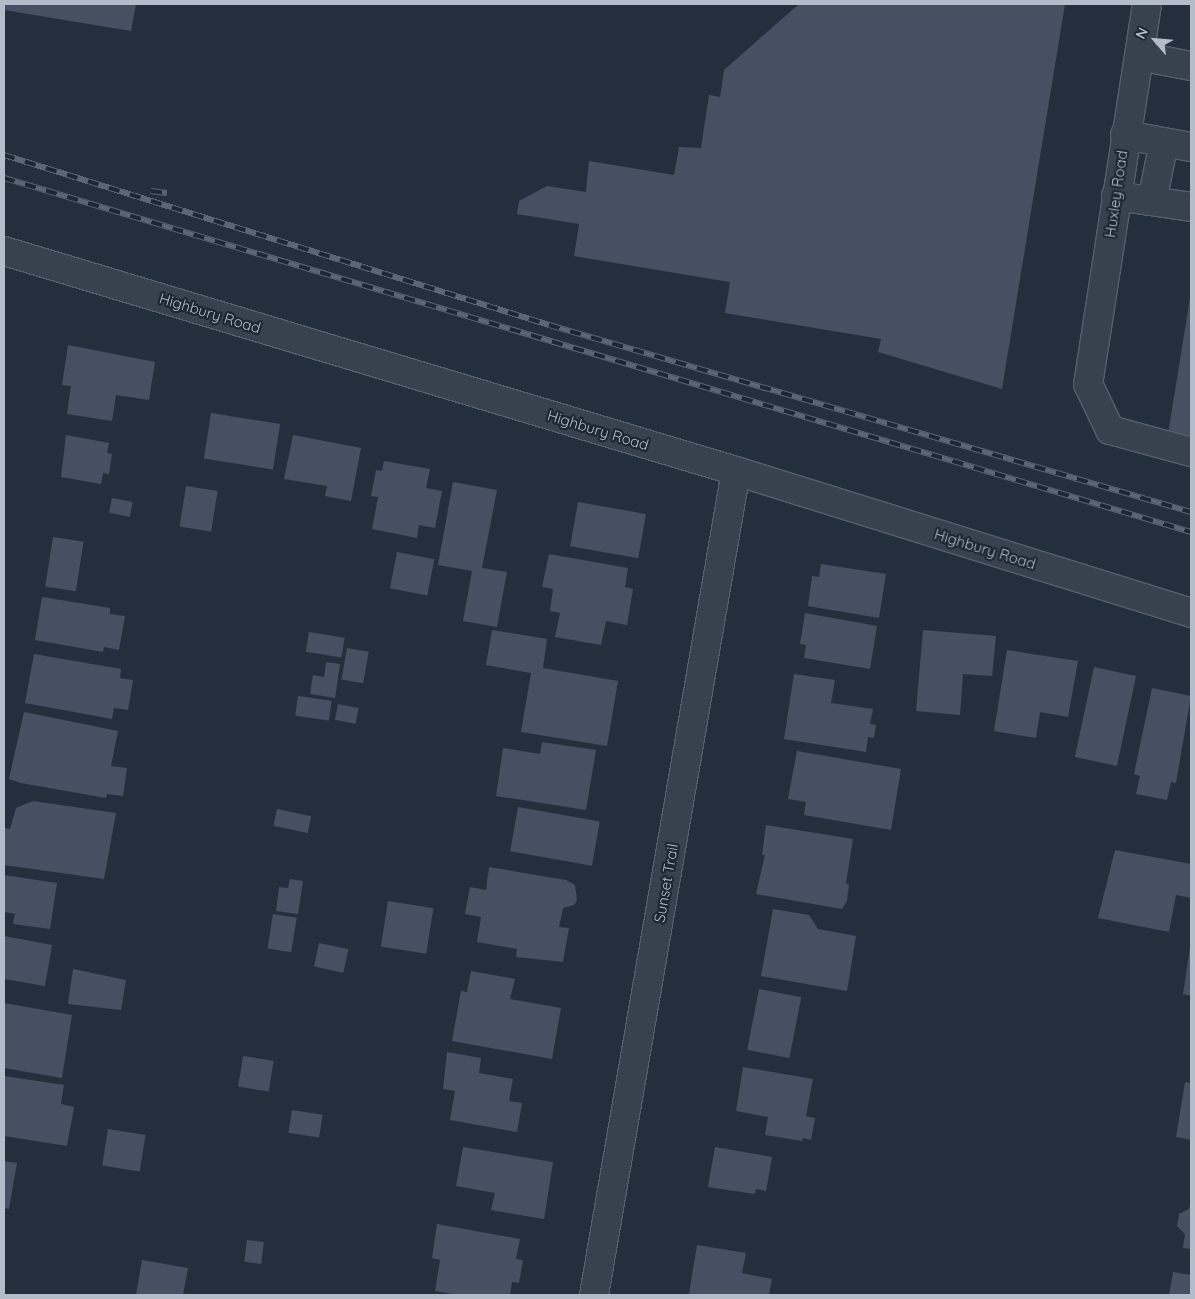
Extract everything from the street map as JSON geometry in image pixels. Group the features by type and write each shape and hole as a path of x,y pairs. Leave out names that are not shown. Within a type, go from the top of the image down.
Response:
{"street":[{"name":"Huxley Road","path":"1147,4 1125,135 1088,384 1110,430 1191,452"},
{"path":"1139,56 1191,66"},
{"path":"1125,135 1191,147"},
{"path":"1152,201 1164,142"},
{"path":"1116,196 1191,208"},
{"name":"Highbury Road","path":"4,251 736,471 1191,613"},
{"name":"Sunset Trail","path":"594,1295 736,471"}],"building":[{"path":"4,4 136,4 131,31 4,10"},
{"path":"799,4 1065,4 1002,389 878,352 881,339 725,313 730,282 574,256 579,224 517,214 519,201 547,186 586,192 589,161 674,175 679,147 701,148 709,95 720,97 724,70"},
{"path":"1191,298 1191,438 1168,434"},
{"path":"68,345 155,362 149,400 116,395 112,421 67,414 71,386 62,385"},
{"path":"211,413 280,424 273,469 204,458"},
{"path":"66,435 109,443 107,453 112,454 109,474 103,473 101,484 61,477"},
{"path":"293,435 361,448 351,501 325,496 327,486 284,479"},
{"path":"384,461 430,469 426,488 442,491 435,528 419,525 417,538 372,529 378,497 371,496 376,470 382,471"},
{"path":"453,482 497,490 482,568 507,572 497,627 463,621 472,571 438,565"},
{"path":"186,486 218,491 211,532 180,526"},
{"path":"112,498 133,502 130,517 109,513"},
{"path":"578,502 646,514 638,558 570,546"},
{"path":"53,537 84,542 76,591 45,586"},
{"path":"397,552 434,559 427,596 390,588"},
{"path":"549,554 628,568 625,587 633,589 627,625 606,621 601,645 555,637 560,613 550,611 553,589 542,587"},
{"path":"821,564 886,574 879,618 808,606 812,576 819,577"},
{"path":"42,597 110,608 110,614 125,616 119,650 104,647 103,652 35,640"},
{"path":"805,613 877,626 870,669 804,658 806,645 800,644"},
{"path":"492,630 547,639 543,668 618,681 607,746 521,732 531,673 486,665"},
{"path":"923,630 996,636 992,676 963,674 960,715 916,711"},
{"path":"309,632 345,638 341,657 306,652"},
{"path":"347,648 369,652 363,683 341,680"},
{"path":"1007,650 1078,661 1068,717 1040,712 1036,738 994,731"},
{"path":"34,654 121,669 120,678 133,680 128,710 114,708 112,719 25,703"},
{"path":"326,662 340,664 335,698 310,694 313,675 324,677"},
{"path":"1094,667 1136,676 1117,766 1075,757"},
{"path":"794,674 835,680 831,703 873,709 870,724 876,725 874,738 868,737 866,752 784,739"},
{"path":"1152,688 1191,696 1176,783 1171,782 1167,800 1136,794 1140,776 1134,774"},
{"path":"298,696 332,701 329,721 295,716"},
{"path":"338,704 359,708 356,724 335,720"},
{"path":"24,712 118,731 111,766 127,768 123,796 107,794 106,798 21,783 9,779"},
{"path":"542,742 596,750 586,810 496,796 503,748 540,754"},
{"path":"797,751 901,769 891,830 804,815 806,802 788,799"},
{"path":"33,801 116,813 104,879 4,865 4,828 10,829 16,808"},
{"path":"518,807 600,821 592,866 510,851"},
{"path":"277,809 311,816 308,833 273,826"},
{"path":"766,825 853,839 846,883 849,885 847,901 842,909 756,894 765,855 762,855"},
{"path":"1115,850 1191,864 1191,898 1176,895 1169,932 1098,918"},
{"path":"489,867 566,880 575,885 577,900 574,905 563,908 559,927 569,928 563,962 516,957 517,949 477,942 481,917 465,914 470,887 486,890"},
{"path":"4,875 57,883 50,929 13,924 15,914 4,912"},
{"path":"290,879 303,881 298,914 276,911 279,887 288,888"},
{"path":"388,901 433,908 426,954 381,946"},
{"path":"773,909 809,915 818,929 856,936 847,991 761,976"},
{"path":"273,914 297,918 291,952 268,949"},
{"path":"4,936 52,945 45,986 4,979"},
{"path":"319,943 348,949 343,973 314,966"},
{"path":"1191,948 1191,996 1183,994"},
{"path":"73,969 126,980 121,1010 68,1004"},
{"path":"471,971 515,979 510,999 561,1008 552,1059 452,1041 461,991 467,992"},
{"path":"759,989 801,997 789,1058 747,1050"},
{"path":"4,1003 72,1015 62,1078 4,1068"},
{"path":"447,1052 481,1058 479,1073 513,1079 509,1101 522,1103 517,1132 450,1120 455,1091 443,1089"},
{"path":"243,1056 274,1061 269,1091 238,1087"},
{"path":"743,1067 813,1079 806,1116 815,1118 811,1140 803,1138 802,1141 765,1135 768,1117 736,1111"},
{"path":"4,1076 64,1085 61,1104 74,1107 67,1146 4,1136"},
{"path":"1185,1082 1191,1083 1191,1140 1176,1137"},
{"path":"292,1110 323,1115 319,1138 288,1133"},
{"path":"108,1129 146,1135 140,1171 102,1166"},
{"path":"463,1147 553,1162 544,1219 491,1210 495,1193 456,1186"},
{"path":"715,1147 772,1157 766,1191 756,1189 755,1194 708,1187"},
{"path":"4,1161 17,1163 9,1209 4,1208"},
{"path":"1191,1203 1191,1249 1183,1248 1185,1234 1177,1226 1179,1214 1189,1209"},
{"path":"437,1224 520,1239 516,1259 523,1260 519,1283 512,1282 510,1295 459,1295 435,1291 440,1260 432,1258"},
{"path":"247,1240 264,1242 261,1264 244,1262"},
{"path":"697,1245 746,1253 742,1273 772,1279 769,1295 689,1294"},
{"path":"142,1260 188,1268 183,1295 136,1295"},
{"path":"1173,1272 1191,1275 1191,1295 1169,1295"}],"railway":[{"path":"4,155 549,325 1191,512"},
{"path":"4,178 1191,532"},
{"path":"151,191 167,193"}]}
